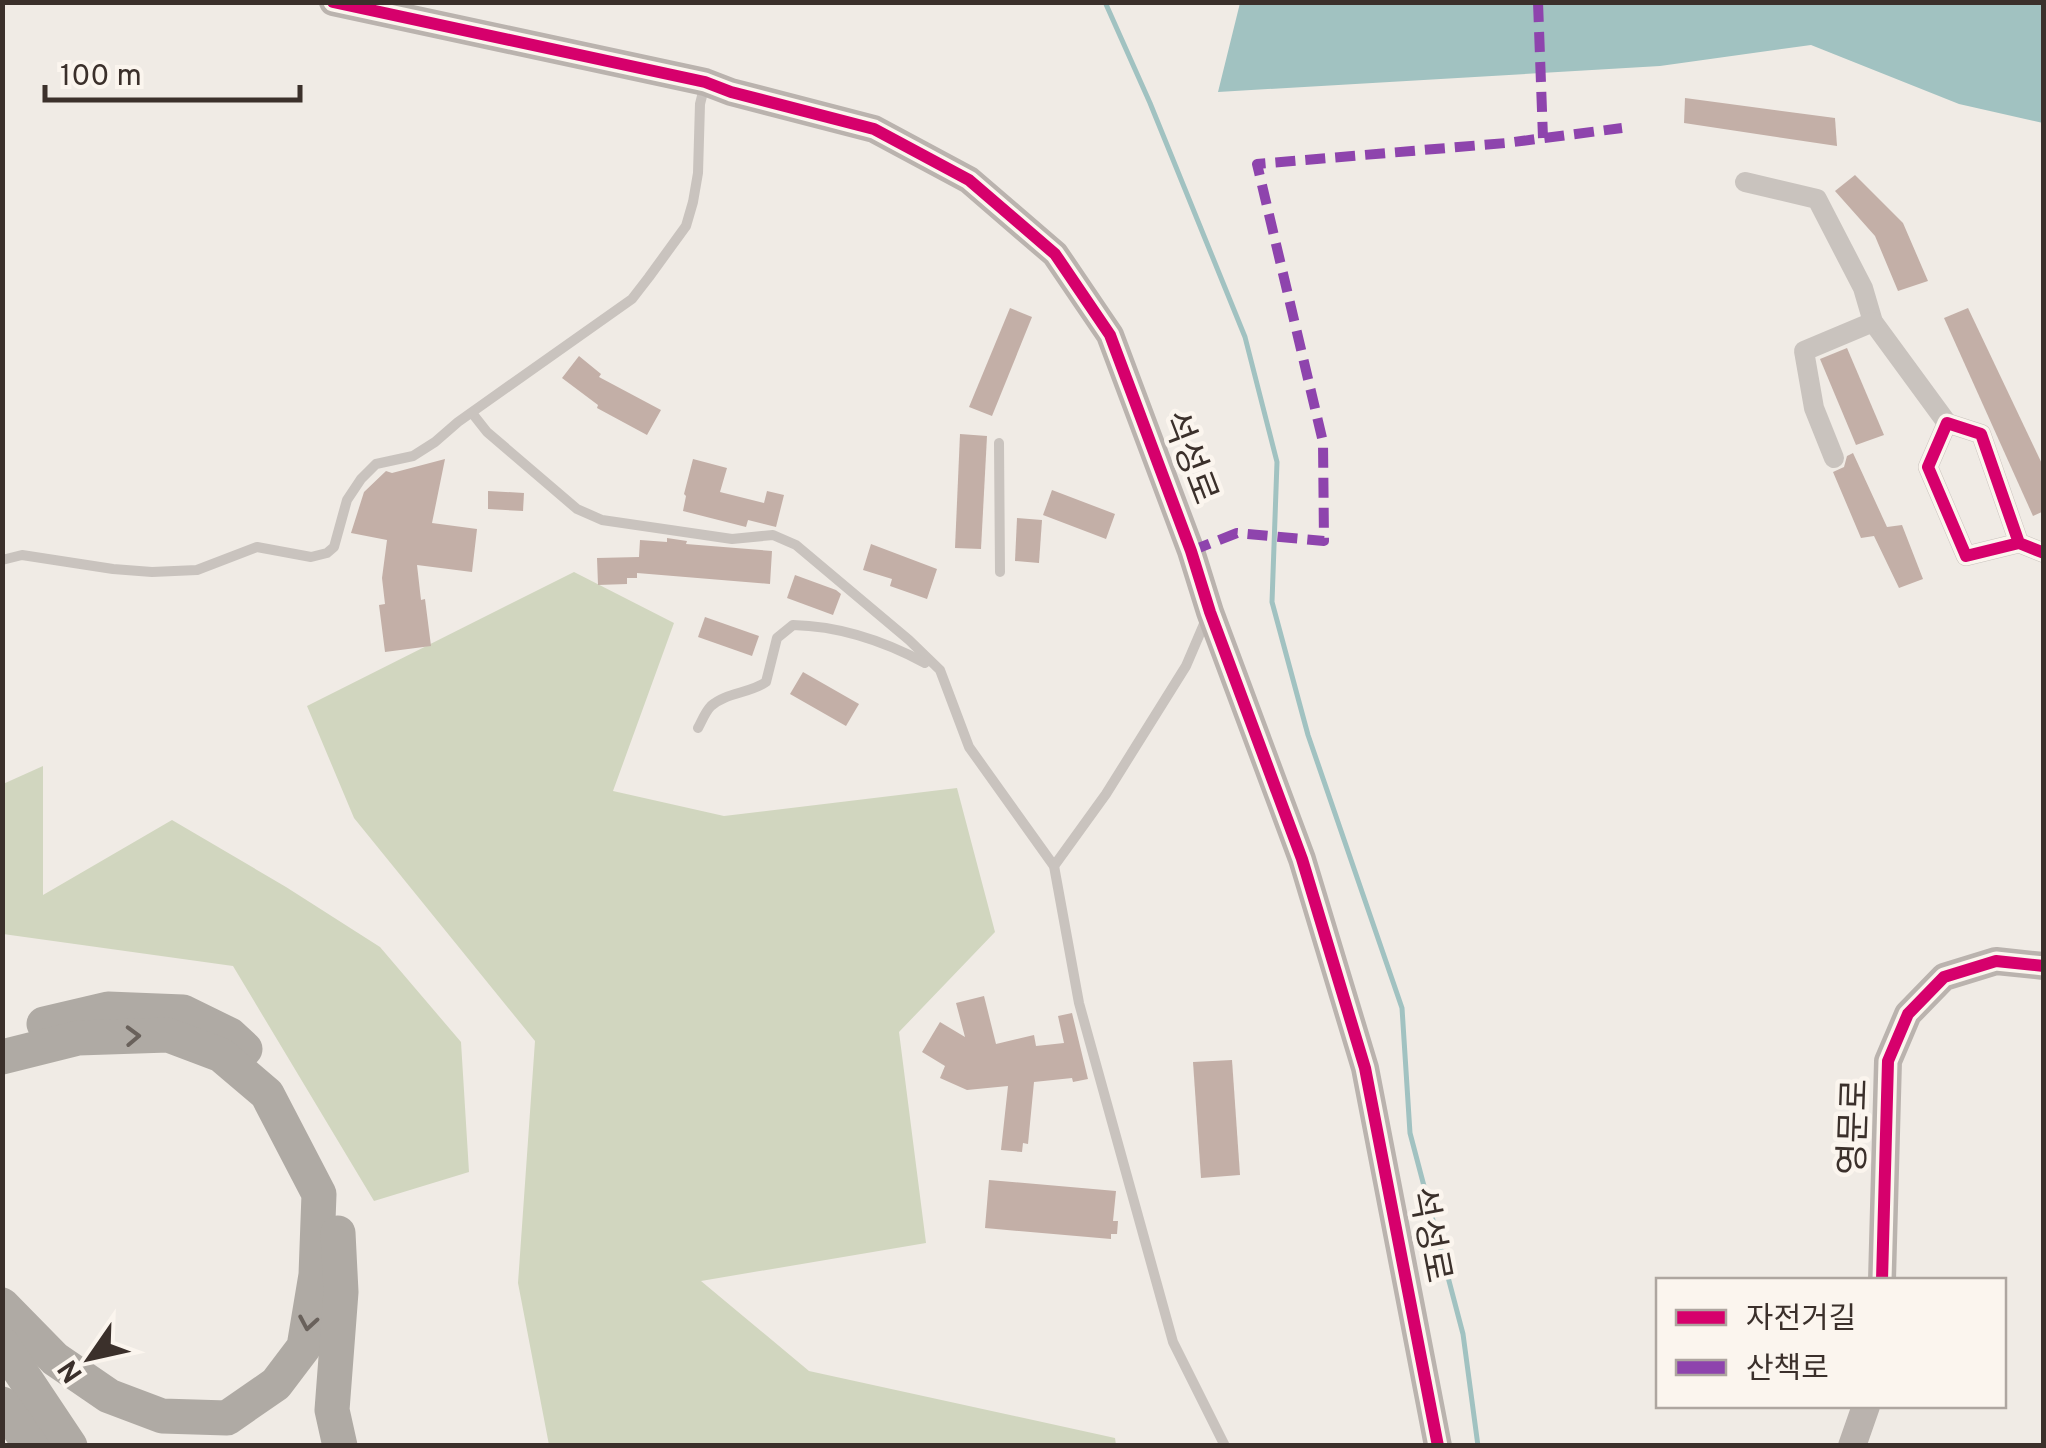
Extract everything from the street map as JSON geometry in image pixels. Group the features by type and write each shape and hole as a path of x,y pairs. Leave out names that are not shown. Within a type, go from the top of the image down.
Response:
{"highway":[{"path":"2,1035 108,1009 183,1012 230,1036 276,1078 314,1144 336,1200 341,1292 332,1410 340,1446"},
{"path":"2,1057 78,1038 168,1035 221,1055 267,1094 319,1194 316,1275 304,1347 276,1384 227,1418 162,1416 109,1396 55,1359 2,1305"},
{"path":"2,1344 70,1446"},
{"path":"2,1404 31,1446"}],"street":[{"name":"석성로","path":"332,2 705,82 874,129 970,180 1055,254 1110,334 1302,858 1365,1068 1438,1446"},
{"path":"1745,182 1817,199 1863,288 1873,322 1947,423 1980,434 2018,543"},
{"path":"1834,458 1814,408 1804,352 1873,322"},
{"path":"1947,423 1928,467 1966,556 2018,543 2044,553"},
{"name":"영문로","path":"1882,1278 1888,1060 1908,1014 1944,977 1996,960 2044,966"},
{"path":"1852,1446 1865,1408"}],"lane":[{"path":"2,560 22,555 152,572 198,570 256,546 312,557 327,553 334,547 346,500 376,464 413,456 435,442 632,299 686,226 698,173 700,104 705,82"},
{"path":"472,413 488,432 577,509 602,520 732,539 773,535 796,545 940,670 969,747 1054,866 1079,1003 1174,1342 1225,1446"},
{"path":"999,443 1000,572"},
{"path":"1054,866 1106,794 1186,666 1210,612"},
{"path":"698,728 715,702 766,682 777,638 793,625 815,625 858,634 897,647 940,670"}],"green space":[{"path":"574,572 674,623 613,791 724,816 957,788 995,932 899,1032 926,1243 701,1281 809,1371 1115,1438 1116,1445 549,1445 518,1283 535,1041 354,818 307,706"},
{"path":"43,766 43,895 172,820 380,947 461,1042 469,1172 374,1201 233,966 3,934 3,784"}],"water":[{"path":"1240,3 2043,3 2043,123 1959,104 1811,45 1660,66 1218,92"}],"building":[{"path":"1685,98 1835,118 1837,146 1684,123"},
{"path":"1855,175 1903,223 1928,281 1898,291 1875,236 1835,191"},
{"path":"1010,308 1032,317 992,416 969,407"},
{"path":"1968,308 2044,468 2044,511 2033,516 1944,318"},
{"path":"1847,348 1884,435 1856,445 1820,359"},
{"path":"579,356 601,374 599,377 661,410 647,435 597,408 562,378"},
{"path":"960,434 987,436 981,549 955,548"},
{"path":"1853,453 1887,527 1902,525 1923,579 1899,588 1874,536 1861,538 1833,472 1844,467 1847,456"},
{"path":"445,459 432,523 477,529 472,572 417,565 431,646 385,652 379,605 385,604 382,578 387,540 351,533 364,492 386,471 392,473"},
{"path":"693,459 727,468 720,492 764,503 767,491 784,495 776,527 748,520 746,527 683,511"},
{"path":"1052,490 1115,514 1106,539 1043,515"},
{"path":"488,491 524,493 523,511 488,509"},
{"path":"1017,518 1042,520 1039,563 1015,561"},
{"path":"667,538 687,541 686,544 772,551 770,584 637,573 637,578 627,578 627,584 598,585 597,558 639,557 640,540 667,542"},
{"path":"871,544 937,569 927,599 890,586 892,579 863,570"},
{"path":"795,575 841,594 833,615 787,598"},
{"path":"705,617 759,636 752,656 698,637"},
{"path":"803,672 859,704 846,726 790,694"},
{"path":"984,996 996,1044 1034,1035 1036,1046 1064,1043 1058,1016 1072,1013 1088,1079 1034,1082 1028,1144 1023,1143 1022,1152 1001,1150 1008,1086 967,1090 940,1078 945,1066 922,1052 940,1022 965,1037 956,1003"},
{"path":"1232,1060 1240,1175 1201,1178 1193,1062"},
{"path":"989,1180 1116,1191 1113,1221 1118,1221 1117,1234 1111,1234 1111,1239 985,1228"}],"waterway":[{"path":"1105,2 1245,337 1277,462 1272,602 1308,735 1402,1008 1410,1133 1463,1334 1478,1446"}],"marked path":[{"path":"1538,2 1543,138"},
{"path":"1191,551 1237,533 1324,541 1323,442 1257,164 1506,143 1622,128"}],"cycle path":[{"path":"333,2 705,82 874,129 969,180 1055,254 1110,335 1302,859 1365,1068 1438,1446"},
{"path":"2019,543 1981,434 1947,423 1928,467 1966,556 2019,543 2044,553"},
{"path":"1882,1278 1888,1061 1908,1014 1944,977 1996,961 2044,966"}]}
